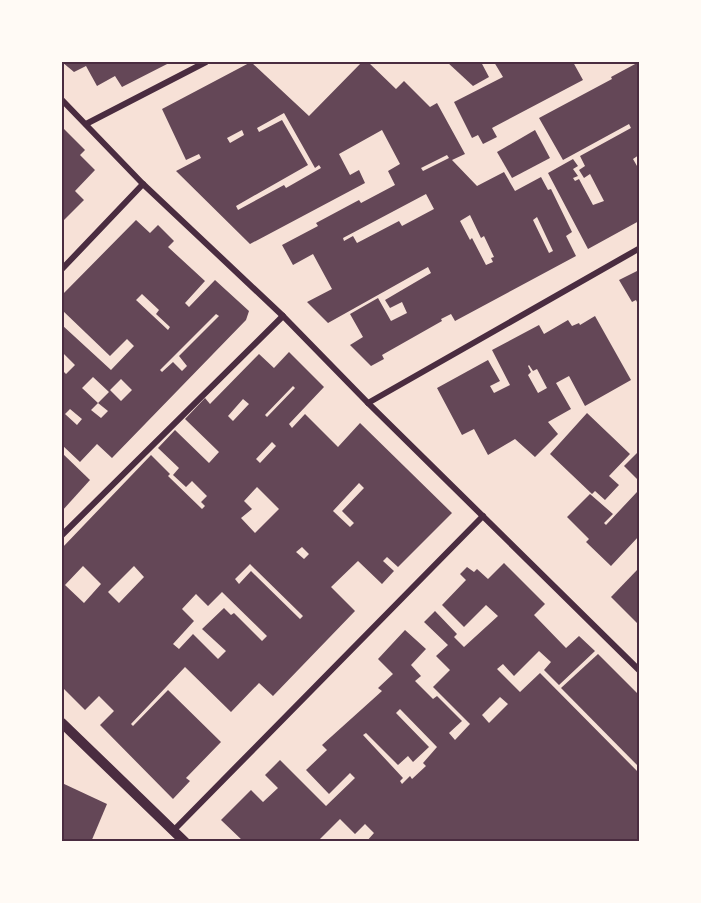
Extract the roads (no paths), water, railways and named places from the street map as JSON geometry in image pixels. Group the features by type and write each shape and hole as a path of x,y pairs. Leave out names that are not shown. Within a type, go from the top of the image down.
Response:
{"street":[{"path":"86,124 207,62"},
{"path":"62,100 143,184 283,316 639,671"},
{"path":"62,269 143,184"},
{"path":"368,403 639,248"},
{"path":"62,535 283,316"},
{"path":"174,830 483,516"},
{"path":"62,723 185,842"}]}
